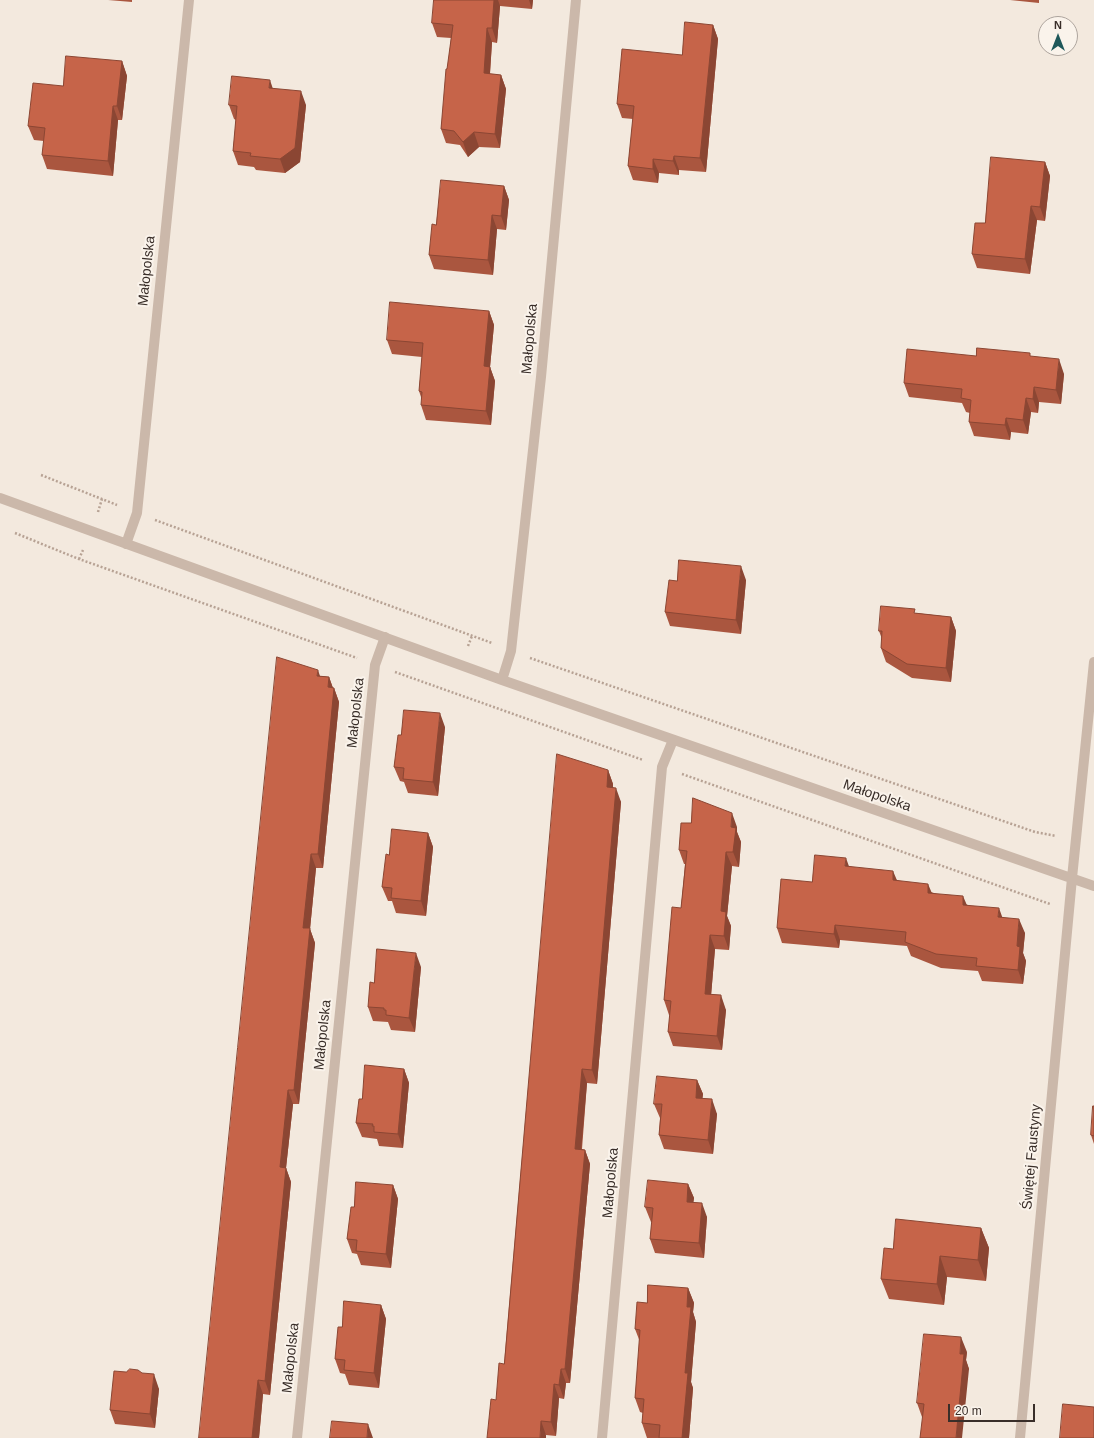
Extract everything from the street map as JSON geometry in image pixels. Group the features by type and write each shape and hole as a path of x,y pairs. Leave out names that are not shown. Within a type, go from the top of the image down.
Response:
{"street":[{"name":"Małopolska","path":"126,544 137,513 189,0"},
{"name":"Małopolska","path":"502,680 510,651 541,369 576,0"},
{"name":"Małopolska","path":"0,498 502,680 1094,886"},
{"name":"Małopolska","path":"297,1438 375,665 385,637"},
{"path":"1072,878 1094,662"},
{"name":"Małopolska","path":"602,1438 662,767 673,740"},
{"name":"Świętej Faustyny","path":"1020,1438 1072,878"}],"path":[{"path":"41,476 510,651 1035,832 1076,840"},
{"path":"15,533 79,559 1069,911"}],"building":[{"path":"434,0 494,0 492,28 487,28 484,73 501,75 495,134 474,132 463,142 454,131 441,129 446,69 453,25 432,23"},
{"path":"685,22 713,25 700,158 674,156 673,161 653,159 653,169 628,166 634,106 617,104 622,49 682,55"},
{"path":"66,56 122,61 117,106 113,106 108,161 42,155 45,128 28,126 33,83 63,86"},
{"path":"232,76 270,80 269,88 301,91 295,148 280,159 250,156 251,153 233,151 237,106 229,105"},
{"path":"991,157 1045,162 1040,207 1031,206 1025,259 972,254 975,223 985,223"},
{"path":"441,180 504,186 501,216 492,215 488,260 429,255 432,224 436,225"},
{"path":"390,302 489,311 484,366 490,367 486,411 421,405 422,392 419,391 423,343 387,340"},
{"path":"977,348 1030,353 1030,356 1059,359 1056,390 1034,387 1033,399 1026,398 1023,420 1006,418 1005,425 969,422 971,400 961,398 962,389 904,383 907,349 976,356"},
{"path":"679,560 741,566 736,620 665,612 669,580 677,581"},
{"path":"881,606 915,609 914,613 951,617 946,668 907,664 881,648 882,631 879,631"},
{"path":"277,657 318,670 317,676 329,677 328,687 334,688 318,854 311,854 303,928 310,928 294,1090 288,1090 280,1167 286,1168 265,1381 258,1380 252,1438 199,1438"},
{"path":"404,710 440,713 433,782 403,779 404,768 394,767 398,735 401,735"},
{"path":"557,754 608,770 607,787 616,788 592,1070 582,1069 575,1149 585,1150 565,1369 561,1369 559,1385 554,1384 551,1422 541,1421 540,1438 487,1438 491,1399 496,1400 499,1363 504,1364"},
{"path":"693,798 732,813 731,827 736,828 733,852 726,852 721,911 726,912 724,936 710,935 705,994 721,995 717,1036 668,1032 671,1001 664,1000 672,907 681,908 687,851 679,850 681,823 691,823"},
{"path":"392,829 428,833 421,901 391,898 392,888 382,887 386,854 389,855"},
{"path":"815,855 846,858 845,866 893,871 893,880 928,884 928,893 963,896 963,905 999,908 998,917 1019,919 1017,946 1020,947 1018,970 976,966 977,958 936,954 905,942 906,932 835,925 834,934 777,928 781,879 812,882"},
{"path":"377,949 416,953 409,1018 386,1015 386,1010 384,1010 384,1008 368,1007 370,982 374,983"},
{"path":"365,1065 404,1069 398,1134 374,1132 374,1126 372,1126 373,1124 356,1123 359,1099 362,1099"},
{"path":"657,1076 697,1080 696,1098 712,1099 708,1140 659,1135 662,1104 654,1104"},
{"path":"1094,1106 1094,1136 1091,1135"},
{"path":"648,1180 688,1184 687,1202 702,1203 699,1243 650,1239 653,1208 645,1207"},
{"path":"356,1182 393,1185 386,1254 356,1251 357,1240 347,1239 351,1207 354,1207"},
{"path":"896,1219 981,1228 978,1260 940,1256 937,1284 881,1279 884,1248 893,1249"},
{"path":"648,1285 688,1288 687,1307 691,1307 685,1373 688,1373 682,1438 659,1438 660,1425 642,1423 644,1399 635,1398 640,1330 635,1329 637,1302 647,1303"},
{"path":"344,1301 381,1305 374,1373 344,1370 345,1360 335,1359 338,1327 342,1327"},
{"path":"924,1334 961,1337 960,1354 964,1354 956,1438 920,1438 924,1404 917,1403"},
{"path":"130,1369 138,1370 142,1373 154,1374 150,1414 110,1410 114,1371 126,1372"},
{"path":"1063,1404 1094,1407 1094,1438 1060,1438"},
{"path":"332,1421 368,1424 367,1438 330,1438"}]}
